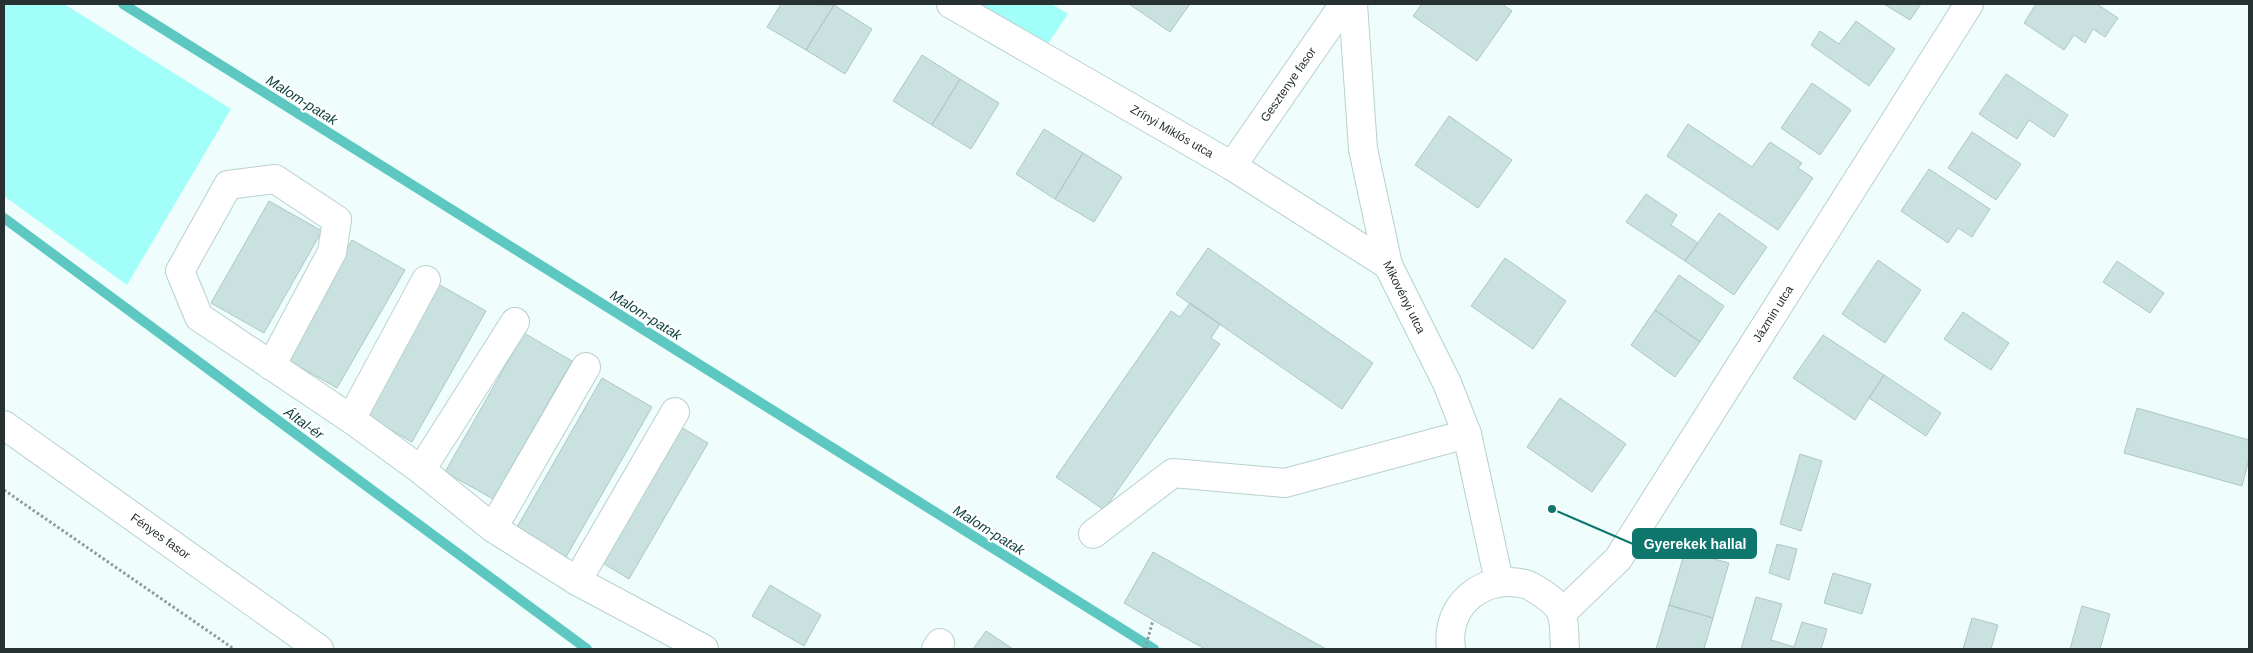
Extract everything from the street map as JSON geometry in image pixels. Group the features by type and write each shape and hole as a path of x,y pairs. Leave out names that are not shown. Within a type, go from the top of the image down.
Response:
{"street":[{"name":"Zrínyi Miklós utca","path":"951,4 1232,166 1388,265"},
{"name":"Gesztenye fasor","path":"1232,166 1344,4"},
{"name":"Mikovényi utca","path":"1353,4 1363,149 1388,265 1446,382 1467,434 1499,581"},
{"name":"Jázmin utca","path":"1562,614 1618,559 1969,4"},
{"path":"271,366 332,252 337,220 275,179 228,185 180,271 199,317 271,366 352,419 421,470 493,528 577,581 704,649"},
{"path":"352,419 426,280"},
{"path":"421,470 515,322"},
{"path":"493,528 586,367"},
{"path":"577,581 675,412"},
{"name":"Fényes fasor","path":"4,425 318,649"},
{"path":"1093,534 1173,473 1285,483 1467,434"},
{"path":"1451,649 1449,635 1457,610 1475,591 1499,581 1527,584 1550,598 1562,614 1566,649"}],"path":[{"path":"4,490 234,649"},
{"path":"1145,649 1153,620"}],"shaded area":[{"path":"4,4 64,4 231,109 127,285 4,196"},
{"path":"969,4 1052,4 1068,14 1042,52"}],"building":[{"path":"781,4 834,5 806,50 767,27"},
{"path":"1129,4 1190,4 1170,32"},
{"path":"1422,4 1502,4 1512,11 1477,61 1413,16"},
{"path":"1884,4 1921,4 1910,20"},
{"path":"2036,4 2097,4 2118,18 2105,37 2093,29 2085,43 2074,35 2064,50 2024,23"},
{"path":"834,5 872,29 845,74 806,50"},
{"path":"1856,21 1895,49 1869,86 1811,45 1820,31 1839,44"},
{"path":"922,55 960,79 932,125 893,101"},
{"path":"2006,74 2068,115 2054,137 2029,120 2017,139 1979,114"},
{"path":"960,79 999,103 971,149 932,125"},
{"path":"1812,83 1851,110 1820,155 1781,128"},
{"path":"1449,116 1512,160 1478,208 1415,165"},
{"path":"1688,124 1752,167 1770,142 1802,163 1798,168 1813,178 1778,230 1667,156"},
{"path":"1044,129 1083,153 1055,199 1016,174"},
{"path":"1972,132 2021,164 1996,200 1948,168"},
{"path":"1083,153 1122,177 1094,222 1055,199"},
{"path":"1929,169 1990,209 1972,237 1958,228 1948,243 1901,211"},
{"path":"1646,194 1677,215 1671,225 1698,243 1685,261 1626,222"},
{"path":"269,201 322,231 264,333 211,303"},
{"path":"1719,213 1767,247 1734,295 1685,261"},
{"path":"352,240 405,270 337,388 284,358"},
{"path":"1208,248 1373,363 1342,409 1176,294"},
{"path":"1505,258 1566,301 1533,349 1471,306"},
{"path":"1878,260 1921,290 1885,343 1842,314"},
{"path":"2117,261 2164,293 2150,313 2103,282"},
{"path":"1679,275 1724,306 1700,342 1655,310"},
{"path":"438,284 486,311 412,442 364,415"},
{"path":"1190,303 1220,324 1211,338 1220,344 1104,510 1056,477 1171,311 1180,317"},
{"path":"1655,310 1700,342 1675,377 1631,345"},
{"path":"1963,312 2009,343 1991,370 1944,339"},
{"path":"524,333 572,361 493,499 445,472"},
{"path":"1823,335 1884,375 1855,420 1793,378"},
{"path":"1884,375 1941,413 1926,436 1869,398"},
{"path":"602,378 652,407 566,557 516,529"},
{"path":"1560,398 1626,444 1592,492 1527,447"},
{"path":"2137,408 2249,440 2249,459 2242,486 2124,453"},
{"path":"679,426 708,443 629,579 601,562"},
{"path":"1800,454 1822,461 1801,531 1780,524"},
{"path":"1777,544 1797,549 1789,580 1769,573"},
{"path":"1685,551 1729,563 1713,618 1669,605"},
{"path":"1153,552 1326,649 1205,649 1153,620 1124,603"},
{"path":"1833,573 1871,584 1862,614 1824,603"},
{"path":"770,585 821,615 804,646 752,616"},
{"path":"1756,597 1782,604 1771,640 1794,647 1802,622 1827,629 1821,649 1741,649"},
{"path":"1669,605 1713,618 1704,649 1656,649"},
{"path":"2082,606 2110,614 2100,649 2070,649"},
{"path":"1972,618 1998,625 1991,649 1963,649"},
{"path":"986,631 1013,649 973,649"}],"waterway":[{"name":"Malom-patak","path":"123,4 1154,649"},
{"name":"Által-ér","path":"4,218 587,649"}],"place":[{"name":"Gyerekek hallal","path":"1552,509"}]}
